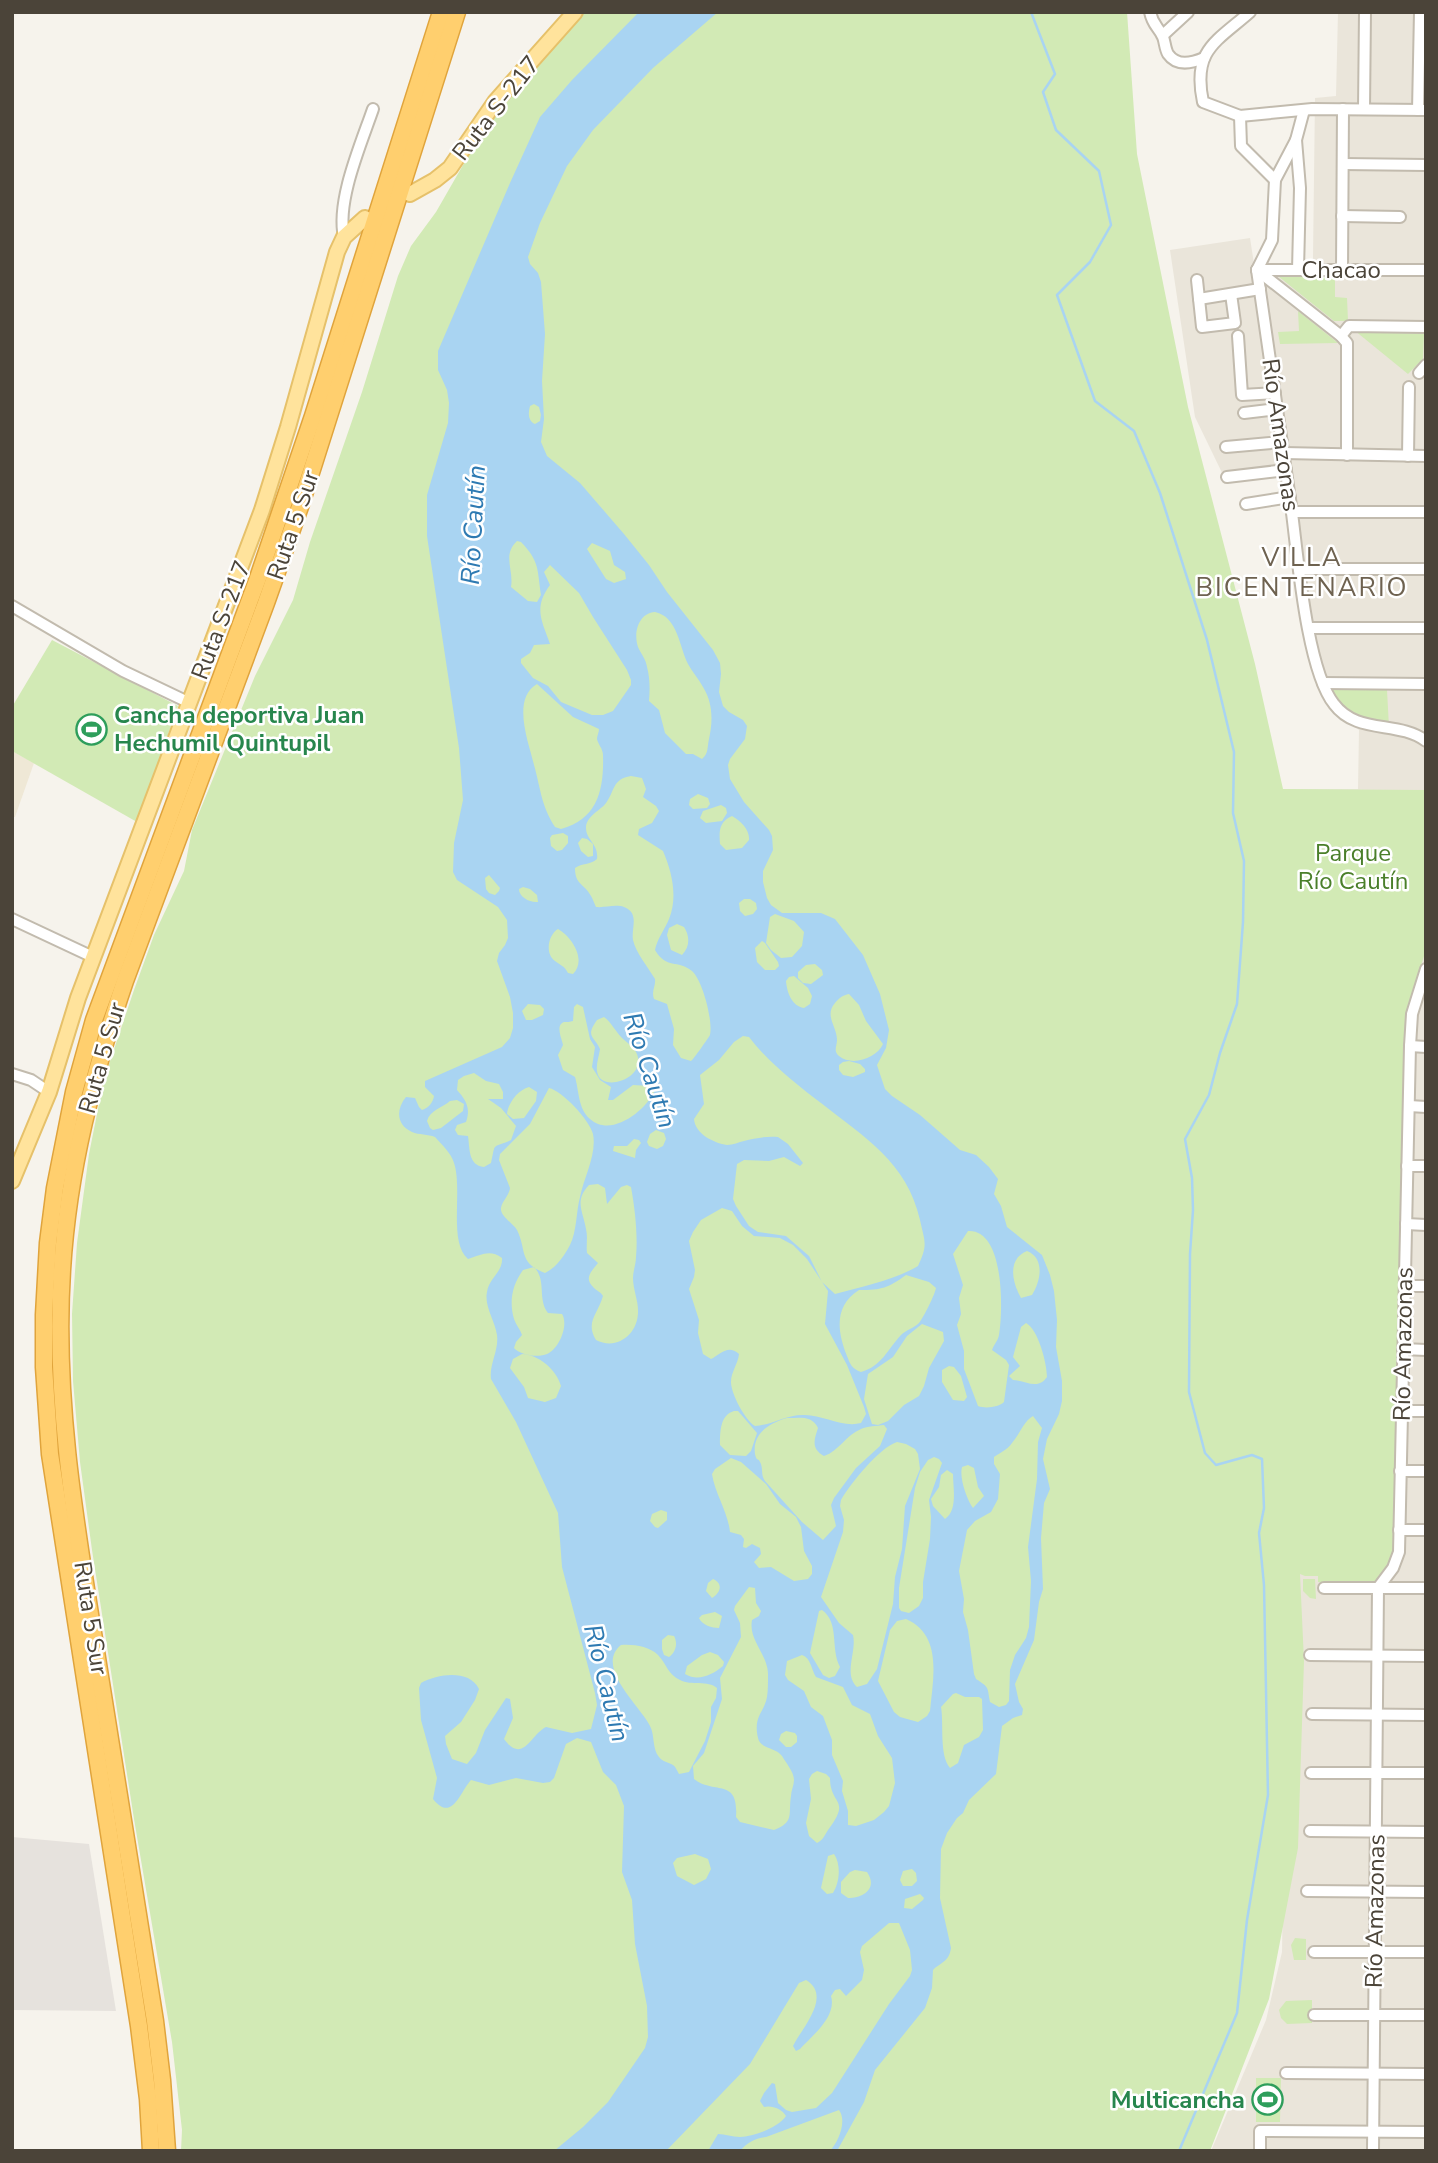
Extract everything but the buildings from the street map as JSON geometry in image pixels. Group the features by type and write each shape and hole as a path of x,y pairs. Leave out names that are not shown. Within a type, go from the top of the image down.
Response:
{"highway":[{"name":"Ruta 5 Sur","path":"151,2151 148,2099 137,2013 50,1454 43,1334 52,1206 69,1111 94,1020 258,578 313,416 440,12"},
{"name":"Ruta 5 Sur","path":"167,2151 155,2021 78,1542 65,1443 59,1328 69,1199 88,1102 105,1039 306,488 457,12"}],"main road":[{"name":"Ruta S-217","path":"410,194 450,168 495,102 575,12"},
{"name":"Ruta S-217","path":"12,1181 49,1092 93,957 266,499 334,262 344,237 365,218"}],"street":[{"path":"1150,12 1153,23 1163,35 1168,54 1178,62 1188,64 1204,58"},
{"path":"1163,35 1188,12"},
{"path":"1250,12 1212,43 1201,64 1199,85 1203,102 1240,117 1308,109 1422,110 1420,12"},
{"path":"1364,109 1365,12"},
{"path":"344,237 342,218 345,198 373,108"},
{"path":"1308,109 1296,141 1275,180 1272,240 1257,270 1347,343 1347,455"},
{"path":"1342,270 1343,109"},
{"path":"1240,117 1241,146 1275,180"},
{"path":"1296,141 1300,188 1298,270"},
{"path":"1343,164 1426,164"},
{"path":"1342,216 1401,216"},
{"name":"Chacao","path":"1257,270 1426,270"},
{"name":"Río Amazonas","path":"1257,270 1299,569 1318,670 1332,703 1348,717 1362,724 1411,733 1426,740"},
{"path":"1197,280 1202,327 1235,323 1231,293"},
{"path":"1199,299 1260,289"},
{"path":"1341,336 1349,326 1426,327"},
{"path":"1238,336 1242,395 1275,393"},
{"path":"1408,456 1409,387"},
{"path":"1244,413 1277,409"},
{"path":"1226,447 1283,447 1347,455 1426,456"},
{"path":"1227,477 1286,470"},
{"path":"1245,504 1290,497"},
{"path":"1292,512 1426,512"},
{"path":"1299,569 1426,569"},
{"path":"12,606 123,671 190,704"},
{"path":"1309,628 1426,628"},
{"path":"1323,683 1426,684"},
{"path":"12,919 93,957"},
{"name":"Río Amazonas","path":"1373,2151 1378,1588 1393,1568 1399,1552 1410,1046 1412,1014 1426,970"},
{"path":"1410,1046 1426,1047"},
{"path":"12,1074 31,1080 49,1092"},
{"path":"1409,1106 1426,1107"},
{"path":"1407,1166 1426,1166"},
{"path":"1406,1224 1426,1225"},
{"path":"1405,1286 1426,1286"},
{"path":"1404,1349 1426,1350"},
{"path":"1401,1411 1426,1411"},
{"path":"1400,1471 1426,1471"},
{"path":"1399,1530 1426,1530"},
{"path":"1324,1588 1426,1588"},
{"path":"1310,1655 1426,1656"},
{"path":"1312,1714 1426,1715"},
{"path":"1311,1773 1426,1773"},
{"path":"1310,1831 1426,1832"},
{"path":"1307,1891 1426,1892"},
{"path":"1314,1952 1426,1952"},
{"path":"1314,2015 1426,2015"},
{"path":"1286,2073 1426,2074"},
{"path":"1260,2151 1260,2131 1426,2132"}],"shaded area":[{"path":"1338,12 1426,12 1426,2151 1211,2151 1266,2020 1282,1952 1288,1584 1275,789 1358,789 1359,730 1327,705 1313,672 1303,627 1281,473 1226,481 1195,417 1170,250 1250,238 1254,264 1312,263 1315,98 1336,96"},
{"path":"12,751 34,763 15,817 12,817"},
{"path":"12,1837 89,1844 116,2011 12,2010"}],"green space":[{"name":"Parque Río Cautín","path":"584,12 1127,12 1137,154 1188,407 1255,664 1283,789 1426,790 1426,950 1406,1012 1392,1582 1334,1584 1318,1582 1318,1576 1300,1574 1304,1661 1298,1848 1269,1999 1210,2151 181,2151 182,2130 172,2042 134,1819 80,1462 73,1381 72,1314 77,1243 89,1154 104,1079 134,990 154,935 184,871 192,830 255,676 293,600 398,276 411,246 436,212 486,125"},
{"path":"1278,276 1335,278 1335,297 1347,298 1348,321 1334,321"},
{"path":"1298,311 1338,343 1280,344 1278,332 1299,331"},
{"path":"1354,330 1422,330 1423,359 1408,374"},
{"name":"Cancha deportiva Juan Hechumil Quintupil","path":"52,640 178,706 137,822 12,751 12,707"},
{"path":"1330,690 1387,690 1389,727 1355,716"},
{"path":"1303,1579 1315,1579 1316,1599 1310,1598 1303,1591"},
{"path":"1295,1938 1306,1939 1306,1960 1294,1960 1291,1945"},
{"path":"1312,2000 1312,2023 1287,2024 1281,2018 1279,2010 1286,2001"},
{"name":"Multicancha","path":"1256,2078 1281,2078 1280,2122 1256,2122"}],"water":[{"name":"Río Cautín","path":"639,12 718,12 653,68 593,130 567,166 540,223 528,257 541,282 545,334 542,381 544,419 541,442 547,456 580,483 624,534 713,650 720,663 719,692 723,706 747,726 745,739 728,765 730,779 744,802 772,836 773,850 763,871 763,882 771,905 782,913 821,913 835,919 863,955 880,994 889,1030 886,1048 877,1065 885,1089 960,1150 976,1155 989,1167 998,1179 994,1194 1001,1206 1007,1227 1042,1255 1054,1291 1062,1401 1047,1439 1043,1459 1050,1489 1044,1503 1041,1538 1043,1589 1034,1640 1015,1684 1023,1709 1022,1715 1002,1726 996,1774 969,1800 963,1813 947,1833 941,1849 940,1898 951,1948 948,1956 933,1970 932,1988 925,2008 875,2070 864,2102 837,2151 830,2151 841,2131 839,2110 755,2140 740,2151 708,2151 718,2134 740,2137 752,2135 772,2128 786,2116 773,2107 764,2107 760,2101 772,2083 775,2084 778,2103 792,2112 816,2108 832,2093 910,1976 910,1950 899,1923 889,1923 862,1946 862,1980 846,1996 840,1989 835,1990 831,1996 831,2011 827,2018 796,2051 793,2046 816,2003 814,1987 806,1980 799,1983 750,2064 666,2151 554,2151 608,2102 645,2048 648,2037 647,2006 635,1944 632,1900 622,1872 624,1806 616,1785 603,1772 591,1742 577,1738 566,1744 554,1778 550,1782 516,1778 489,1785 471,1780 455,1803 445,1808 440,1806 433,1799 437,1778 421,1720 421,1683 436,1677 453,1675 468,1678 474,1683 479,1689 475,1700 461,1722 445,1736 452,1759 467,1764 476,1753 485,1730 506,1698 510,1699 513,1718 504,1739 516,1749 522,1748 546,1727 572,1733 591,1729 597,1705 562,1567 558,1513 516,1422 491,1379 497,1335 486,1297 502,1258 489,1253 468,1259 462,1251 457,1228 457,1187 453,1159 435,1137 407,1129 399,1116 400,1107 406,1097 415,1098 422,1110 430,1105 434,1096 425,1087 425,1081 502,1047 510,1038 513,1028 510,997 497,961 508,938 507,920 498,907 457,880 453,872 454,843 463,800 459,748 427,536 427,495 448,423 449,403 447,390 438,370 438,351 540,117","holes":["534,404 539,407 540,421 535,424 529,416 530,406","517,541 532,555 537,566 541,595 537,602 528,601 511,587 509,557","592,543 610,551 614,565 625,572 626,579 614,583 606,579 587,549","550,565 579,593 627,670 631,685 613,711 592,715 561,702 548,686 533,678 521,663 521,659 530,653 534,645 550,644 540,608 550,585 544,572","655,612 669,620 677,633 688,664 706,693 710,706 707,752 702,759 686,754 665,733 659,710 649,701 649,675 646,661 638,647 637,630 641,620 649,613","537,684 573,717 599,729 597,739 603,755 600,791 591,810 573,824 561,829 555,827 550,819 526,734 523,710 525,700 529,691","631,776 642,778 646,789 643,797 659,811 652,823 639,829 638,835 663,851 673,885 672,911 655,950 664,960 687,967 696,976 710,1020 710,1035 691,1061 681,1058 673,1045 674,1029 667,1004 654,999 655,979 639,955 633,940 632,913 621,906 596,907 577,878 575,868 597,859 586,828 591,817 606,803 617,783","698,794 708,798 710,804 707,808 693,809 689,805 690,799","721,805 726,808 727,813 722,821 706,823 700,818 703,811","732,816 744,826 749,840 742,848 726,850 720,844 720,831 724,821","563,833 568,836 568,843 562,850 557,851 551,846 552,835","582,838 593,844 593,856 588,857 581,851 578,843","489,875 500,888 495,895 489,893 485,878","523,887 537,895 538,902 526,899 519,892","750,899 756,903 757,909 753,914 745,916 740,911 739,903","775,914 794,921 804,932 802,946 792,957 781,958 766,943 770,917","677,924 684,927 687,934 688,945 682,955 671,950 667,935 669,928","558,929 568,937 576,949 579,962 573,974 568,973 552,958 550,939","762,941 779,966 775,970 765,970 757,962 755,948","815,964 822,970 823,975 811,984 803,983 798,978 798,972 806,965","794,976 808,988 812,996 810,1004 804,1008 796,1005 786,981","849,994 883,1044 870,1057 851,1061 836,1052 837,1040 831,1012 840,998","528,1004 540,1005 544,1009 543,1015 532,1020 526,1020 522,1011","577,1004 583,1007 590,1039 595,1047 592,1067 600,1080 611,1087 608,1100 613,1100 633,1085 650,1086 654,1092 643,1107 627,1120 617,1124 598,1124 586,1115 575,1077 563,1070 558,1055 563,1045 560,1026 564,1022 573,1021 574,1007","604,1017 634,1049 638,1059 632,1074 615,1082 600,1078 597,1071 600,1049 592,1036 597,1020","743,1036 749,1037 783,1072 882,1152 905,1182 914,1200 924,1239 918,1266 888,1279 835,1294 822,1282 828,1291 825,1324 847,1365 864,1407 866,1414 861,1423 847,1424 798,1415 755,1426 743,1413 732,1387 731,1378 739,1354 728,1350 711,1359 703,1354 698,1333 699,1320 689,1289 695,1270 689,1241 701,1220 722,1208 732,1211 742,1226 754,1236 780,1238 793,1245 807,1259 822,1281 809,1256 786,1236 758,1232 749,1226 733,1199 737,1164 744,1160 769,1161 784,1157 800,1166 803,1163 788,1144 778,1137 722,1144 706,1137 694,1119 704,1104 700,1075 719,1060 734,1042","849,1061 860,1064 865,1072 853,1077 843,1075 839,1065","474,1073 486,1081 499,1084 503,1099 488,1099 501,1108 516,1126 511,1140 495,1147 491,1163 484,1167 472,1160 468,1136 458,1135 455,1130 457,1125 466,1122 468,1108 457,1090 458,1080 464,1076","529,1087 537,1092 536,1101 524,1118 513,1119 507,1114 517,1094","549,1088 554,1090 581,1114 593,1134 594,1142 570,1245 560,1261 549,1271 545,1273 535,1268 540,1278 545,1308 548,1313 562,1314 564,1319 559,1342 543,1355 525,1354 514,1348 522,1335 512,1313 512,1294 523,1270 534,1267 527,1260 517,1230 501,1211 509,1191 499,1160 500,1154 530,1124","457,1100 464,1104 463,1111 441,1128 433,1130 427,1121 433,1112 450,1101","656,1130 664,1133 666,1139 663,1146 657,1149 649,1146 647,1142 650,1134","634,1139 641,1143 635,1158 613,1151 614,1146 627,1146","598,1184 605,1188 607,1204 621,1187 631,1187 636,1231 633,1278 638,1306 637,1319 631,1333 619,1342 604,1343 596,1340 593,1334 592,1323 603,1296 589,1281 598,1263 587,1253 587,1232 581,1206 582,1196 589,1185","968,1231 980,1234 989,1243 999,1273 1000,1324 992,1350 1009,1365 1002,1404 978,1406 964,1369 964,1351 957,1325 961,1314 959,1298 963,1285 953,1254","1027,1251 1033,1254 1040,1270 1032,1295 1021,1298 1014,1278 1016,1259","906,1275 929,1282 936,1288 919,1323 901,1335 879,1362 861,1372 850,1364 841,1337 840,1320 845,1304 851,1296 859,1290 889,1285","1026,1323 1038,1339 1044,1355 1047,1377 1035,1384 1013,1380 1009,1376 1020,1366 1013,1357 1021,1327","922,1324 943,1332 944,1341 929,1368 919,1396 904,1405 888,1421 872,1424 864,1399 868,1374 893,1357 907,1336","522,1354 535,1357 555,1374 561,1386 556,1398 545,1402 528,1398 524,1387 510,1368 513,1359","949,1366 954,1367 961,1376 967,1397 964,1401 953,1400 942,1382 942,1370","738,1411 757,1433 751,1451 746,1456 730,1455 720,1445 726,1416","1033,1416 1042,1428 1038,1442 1037,1479 1028,1547 1031,1581 1029,1627 1010,1670 1009,1701 999,1707 990,1702 987,1688 974,1674 959,1571 967,1530 975,1521 991,1512 998,1499 1000,1474 994,1464 994,1457 1017,1436","787,1418 809,1419 818,1428 815,1447 824,1456 861,1429 884,1425 887,1429 880,1446 856,1468 834,1498 831,1505 836,1526 823,1540 802,1522 765,1481 761,1464 755,1454 759,1435 769,1426","897,1442 915,1449 918,1454 920,1469 905,1506 902,1549 895,1577 893,1604 877,1669 867,1684 857,1687 851,1676 853,1635 839,1623 821,1597 843,1532 841,1500 882,1451","934,1457 942,1463 929,1500 930,1539 923,1598 919,1606 909,1613 899,1608 899,1588 915,1488 920,1472 928,1460","731,1458 741,1462 766,1484 780,1504 796,1517 801,1527 804,1551 812,1566 812,1574 808,1579 794,1581 771,1567 759,1568 754,1562 761,1554 760,1548 752,1544 743,1547 744,1539 741,1535 730,1532 712,1474","968,1465 974,1468 978,1487 984,1496 973,1508 964,1489 962,1467","947,1470 953,1474 954,1498 952,1510 945,1519 933,1506 931,1499 939,1487 941,1475","661,1510 667,1512 667,1520 658,1528 650,1521 652,1514","713,1579 720,1586 712,1598 706,1591 708,1583","749,1587 755,1588 756,1603 761,1611 759,1616 752,1620 753,1635 765,1661 768,1676 766,1702 757,1725 758,1738 759,1742 782,1756 794,1777 788,1820 774,1830 740,1822 736,1817 734,1796 724,1789 702,1784 694,1779 693,1766 704,1753 722,1699 720,1678 741,1637 735,1606","822,1610 828,1615 833,1629 840,1667 835,1676 829,1678 823,1675 810,1653 819,1611","715,1612 722,1616 719,1628 705,1624 699,1618 702,1615","906,1619 918,1626 931,1647 933,1685 927,1716 918,1722 900,1717 894,1712 878,1681 890,1630 897,1621","668,1635 674,1636 676,1642 671,1655 664,1655 662,1649 662,1640","621,1645 641,1646 654,1652 680,1680 709,1684 717,1688 705,1741 689,1772 679,1774 674,1766 659,1757 655,1750 653,1734 616,1675 614,1654","710,1652 718,1655 724,1662 723,1666 714,1672 695,1677 685,1674 687,1666 702,1655","802,1655 809,1661 816,1677 843,1687 852,1705 870,1714 878,1736 892,1758 895,1783 889,1806 874,1820 856,1826 848,1825 848,1811 842,1791 843,1781 832,1755 832,1740 823,1716 811,1707 804,1691 785,1675 787,1661","956,1693 982,1699 983,1730 979,1737 964,1745 958,1763 950,1768 943,1747 941,1707","786,1731 795,1733 797,1742 786,1747 779,1740 781,1734","817,1771 830,1778 839,1807 835,1820 821,1841 817,1843 809,1836 806,1823 811,1799 809,1779","695,1854 708,1859 711,1869 706,1879 694,1885 677,1876 673,1863 677,1858","834,1854 839,1868 833,1893 827,1894 821,1888 828,1856","912,1869 916,1873 917,1881 912,1886 903,1886 900,1880 903,1871","855,1870 867,1872 871,1883 868,1891 848,1898 841,1893 841,1882","920,1894 923,1900 912,1909 904,1908 905,1899"]}],"waterway":[{"path":"1031,12 1055,74 1043,92 1056,130 1099,171 1111,225 1090,262 1057,295 1095,401 1134,431 1160,493 1207,640 1234,752 1233,813 1244,861 1237,1004 1209,1095 1185,1139 1192,1178 1193,1210 1189,1392 1205,1453 1216,1465 1252,1455 1262,1459 1264,1508 1259,1533 1264,1585 1268,1795 1247,1920 1237,2013 1179,2151"}],"place":[{"name":"Cancha deportiva Juan Hechumil Quintupil","path":"91,729"},
{"name":"Multicancha","path":"1268,2100"}],"district":[{"name":"VILLA BICENTENARIO","path":"1302,572"}]}
